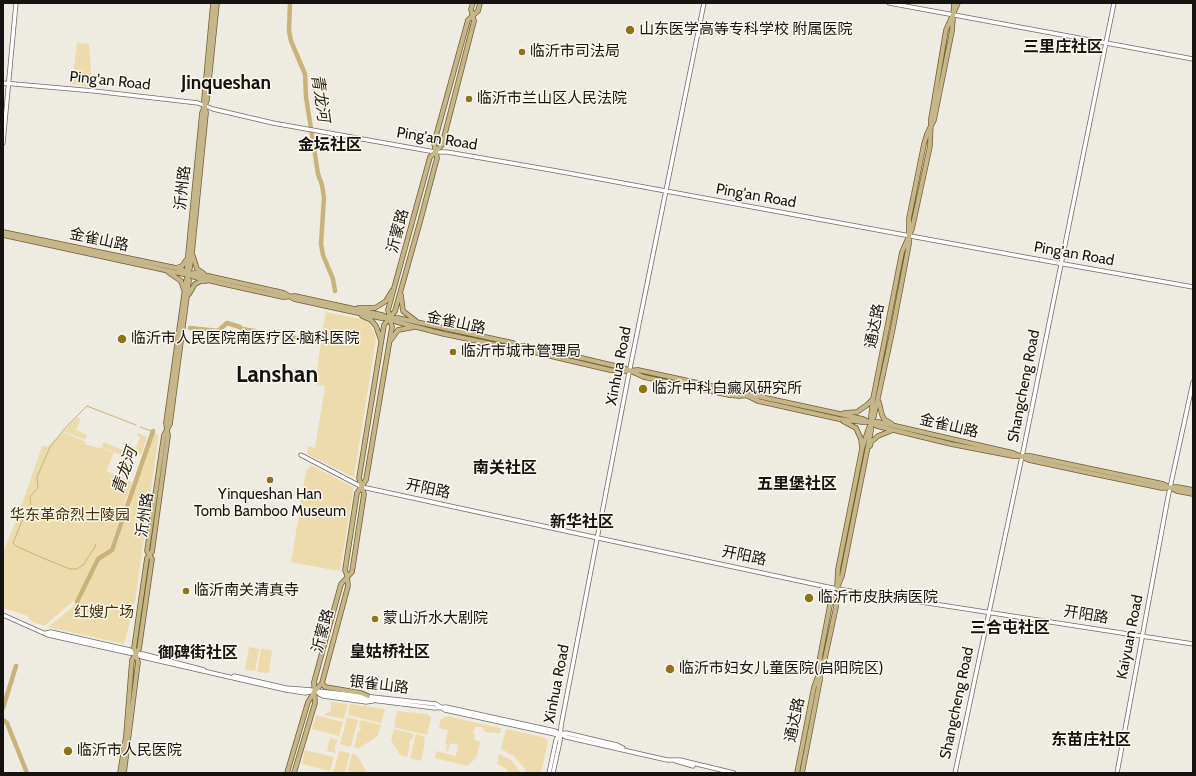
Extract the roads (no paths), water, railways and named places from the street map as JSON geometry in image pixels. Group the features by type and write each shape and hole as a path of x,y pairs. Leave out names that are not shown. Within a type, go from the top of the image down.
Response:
{"main road":[{"path":"3,143 16,3"},
{"name":"沂州路","path":"120,773 126,736 132,660 139,649 152,559 148,551 164,435 170,424 187,296 206,113 204,100 213,3"},
{"name":"沂州路","path":"167,430 166,423 184,291 189,274 187,268 188,255 202,113 207,100 217,3"},
{"name":"沂蒙路","path":"287,773 308,702 314,691 322,683 348,586 345,570 357,493 366,480 392,327 388,310 430,156 442,145 474,21 471,9 473,3"},
{"name":"沂蒙路","path":"294,773 315,703 314,682 341,584 347,575 352,572 364,494 359,478 384,325 395,312 437,158 434,143 468,20 478,11 480,3"},
{"name":"Xinhua Road","path":"549,773 556,740 559,735 704,3"},
{"path":"889,3 1193,59"},
{"name":"通达路","path":"954,3 954,14"},
{"name":"通达路","path":"837,589 838,569 862,449 874,416 909,244 909,218 924,144 930,127 946,30 958,3"},
{"name":"Shangcheng Road","path":"955,773 1022,457 1114,3"},
{"name":"Ping'an Road","path":"3,83 94,91 198,103 254,119 308,129 435,152 447,152 537,168 1193,287"},
{"name":"金雀山路","path":"3,232 176,268 183,270 194,277 283,297 288,296"},
{"name":"金雀山路","path":"3,235 183,274 195,273 284,293 294,299 352,310 381,318 398,318 418,322 513,342 518,346"},
{"name":"通达路","path":"802,773 820,680 820,656 830,605 842,576 872,431 871,423 873,399 902,252 909,236"},
{"path":"192,253 194,264 197,268 215,278"},
{"path":"176,268 182,266 188,255"},
{"path":"164,270 181,281 184,291"},
{"path":"187,296 195,284 201,281 210,280"},
{"path":"352,310 375,308 386,301 394,287"},
{"path":"401,290 402,311 418,322"},
{"path":"352,310 370,320 376,326 382,342"},
{"name":"金雀山路","path":"390,318 414,327 502,346 526,346 576,356 624,368 644,377 693,388 729,395 752,394 863,419 893,430 982,450 1013,456 1030,456 1163,484 1177,491 1193,494"},
{"path":"388,345 398,330 414,327"},
{"path":"1170,487 1193,382"},
{"name":"金雀山路","path":"744,395 758,401 839,419 871,423 878,422 1013,452 1022,457"},
{"path":"878,397 880,411 884,419 898,427"},
{"path":"838,413 857,412 873,399"},
{"path":"839,419 856,428 861,439 862,449"},
{"path":"867,452 871,442 878,436 893,430"},
{"name":"开阳路","path":"301,455 362,487 837,589 1193,644"},
{"name":"金雀山路","path":"1170,487 1193,490"},
{"name":"Kaiyuan Road","path":"1117,773 1141,636 1170,487"},
{"name":"银雀山路","path":"3,615 46,633 51,632 130,650 142,656 200,670 286,688 436,704 445,710 727,773"},
{"name":"沂州路","path":"124,773 138,662 136,653"},
{"name":"通达路","path":"797,773 814,687 820,673"},
{"path":"322,683 325,687 362,692 368,696"},
{"name":"银雀山路","path":"314,691 323,694 440,707"},
{"name":"银雀山路","path":"559,735 566,733 675,761 680,760 734,773"},
{"name":"Xinhua Road","path":"553,773 560,741 559,735"}],"waterway":[{"name":"青龙河","path":"290,3 289,31 291,41 305,74 306,97 318,174 322,185 324,198 321,244 323,255 333,279 335,291"},
{"name":"青龙河","path":"190,328 218,331 227,323 242,329 279,335"},
{"name":"青龙河","path":"288,337 302,339"},
{"path":"96,544 83,565 77,569 70,569 16,546 13,543 22,521 31,507 30,497 38,488 37,477 50,447 66,427 87,406 136,425"},
{"path":"140,427 151,431"},
{"name":"青龙河","path":"77,602 98,559 112,550 153,431"},
{"name":"青龙河","path":"3,708 16,666"},
{"name":"青龙河","path":"3,720 7,723 27,773"}],"place":[{"name":"山东医学高等专科学校 附属医院","path":"630,30"},
{"name":"临沂市司法局","path":"522,52"},
{"name":"临沂市兰山区人民法院","path":"469,99"},
{"name":"临沂市人民医院南医疗区·脑科医院","path":"122,339"},
{"name":"临沂市城市管理局","path":"453,352"},
{"name":"临沂中科白癜风研究所","path":"643,389"},
{"name":"Yinqueshan Han Tomb Bamboo Museum","path":"270,480"},
{"name":"临沂南关清真寺","path":"186,591"},
{"name":"临沂市皮肤病医院","path":"809,598"},
{"name":"蒙山沂水大剧院","path":"375,619"},
{"name":"临沂市妇女儿童医院(启阳院区)","path":"670,669"},
{"name":"临沂市人民医院","path":"68,751"}],"district":[{"name":"三里庄社区","path":"1063,47"},
{"name":"Jinqueshan","path":"226,83"},
{"name":"金坛社区","path":"330,145"},
{"name":"Lanshan","path":"277,375"},
{"name":"南关社区","path":"505,468"},
{"name":"五里堡社区","path":"797,484"},
{"name":"新华社区","path":"582,522"},
{"name":"三合屯社区","path":"1010,628"},
{"name":"皇姑桥社区","path":"390,652"},
{"name":"御碑街社区","path":"198,653"},
{"name":"东苗庄社区","path":"1091,740"}],"park label":[{"name":"华东革命烈士陵园","path":"70,516"},
{"name":"红嫂广场","path":"104,613"}]}
